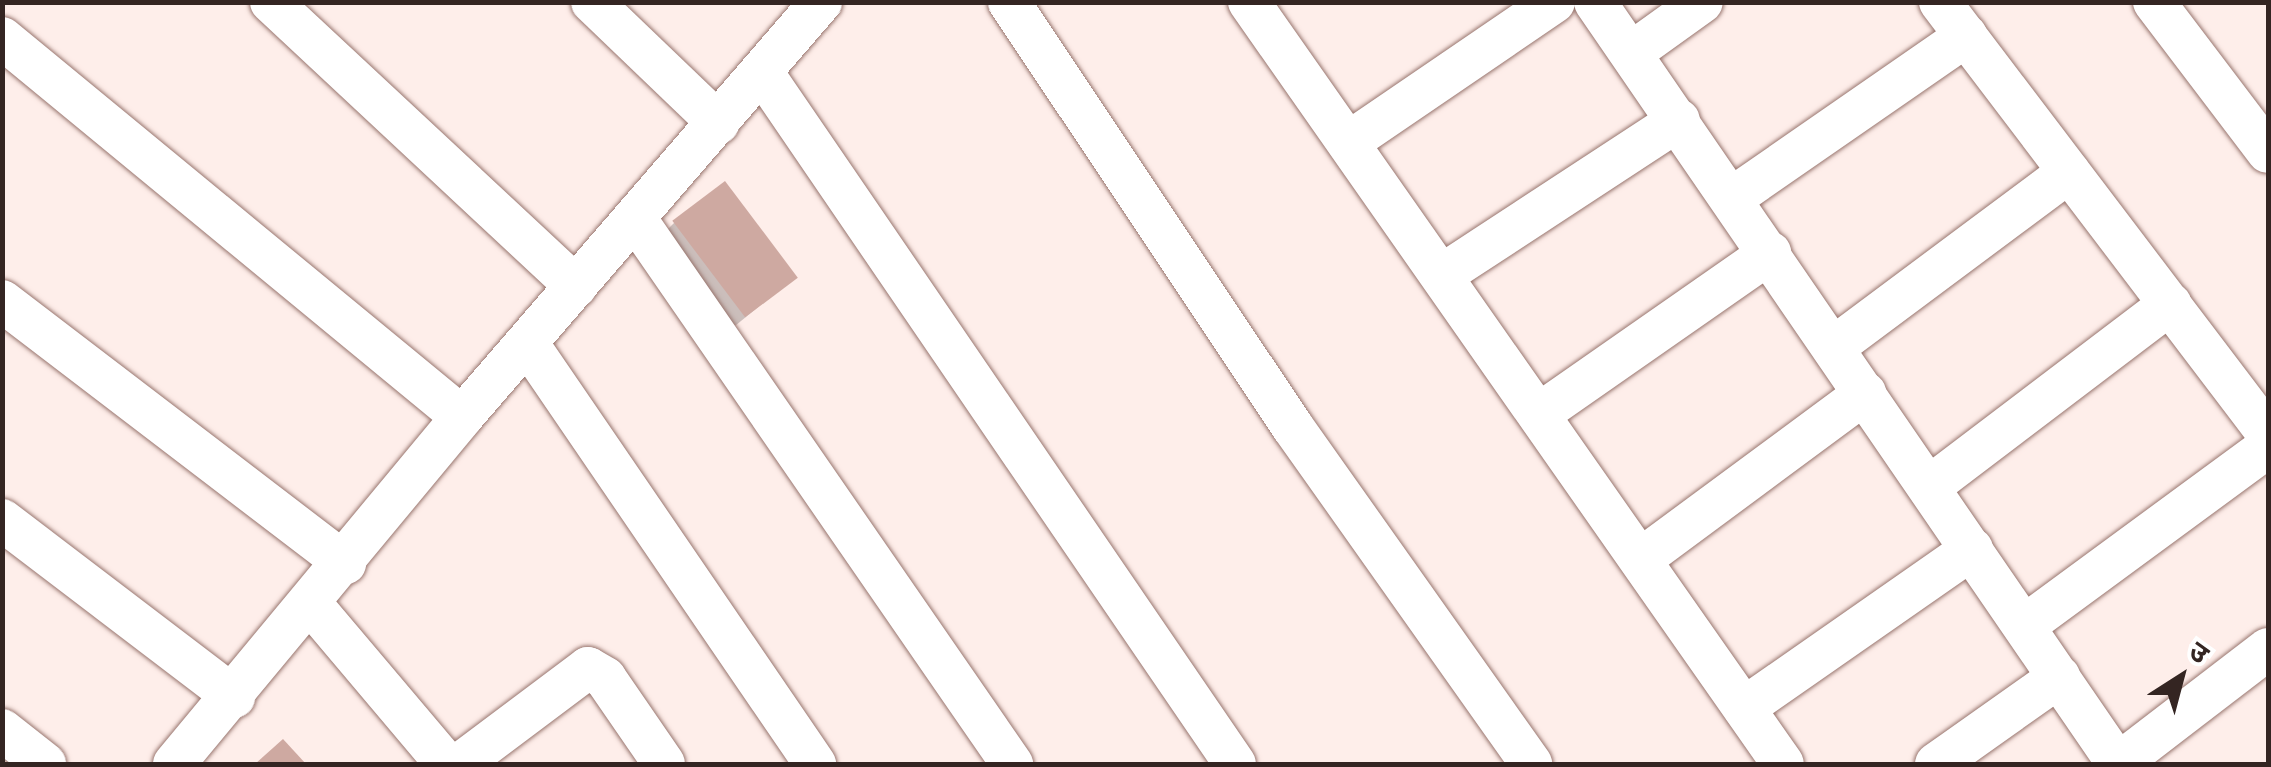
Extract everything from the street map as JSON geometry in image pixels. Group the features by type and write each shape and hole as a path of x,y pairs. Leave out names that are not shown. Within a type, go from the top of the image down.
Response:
{"street":[{"path":"271,2 576,286"},
{"path":"592,2 718,123"},
{"path":"174,764 234,697 462,417 821,2"},
{"path":"1009,2 1292,426 1531,764"},
{"path":"1249,2 1782,764"},
{"path":"1349,142 1554,2"},
{"path":"1595,2 2118,764 2268,649"},
{"path":"1630,53 1702,2"},
{"path":"1940,2 2268,434"},
{"path":"2154,2 2268,152"},
{"path":"1732,198 1966,36"},
{"path":"2,38 462,417"},
{"path":"762,72 1236,764"},
{"path":"1442,274 1679,120"},
{"path":"1834,347 2069,172"},
{"path":"634,218 1012,764"},
{"path":"1539,414 1770,253"},
{"path":"2,301 345,563"},
{"path":"1929,488 2170,304"},
{"path":"528,344 814,764"},
{"path":"1640,559 1865,394"},
{"path":"2024,626 2268,447"},
{"path":"2,520 234,697"},
{"path":"1744,708 1972,549"},
{"path":"311,604 446,764"},
{"path":"460,764 588,668 605,678 664,764"},
{"path":"1936,764 2059,677"},
{"path":"2,730 45,764"}],"building":[{"path":"725,181 798,278 745,317 672,221"},
{"path":"283,739 306,764 255,764"}]}
